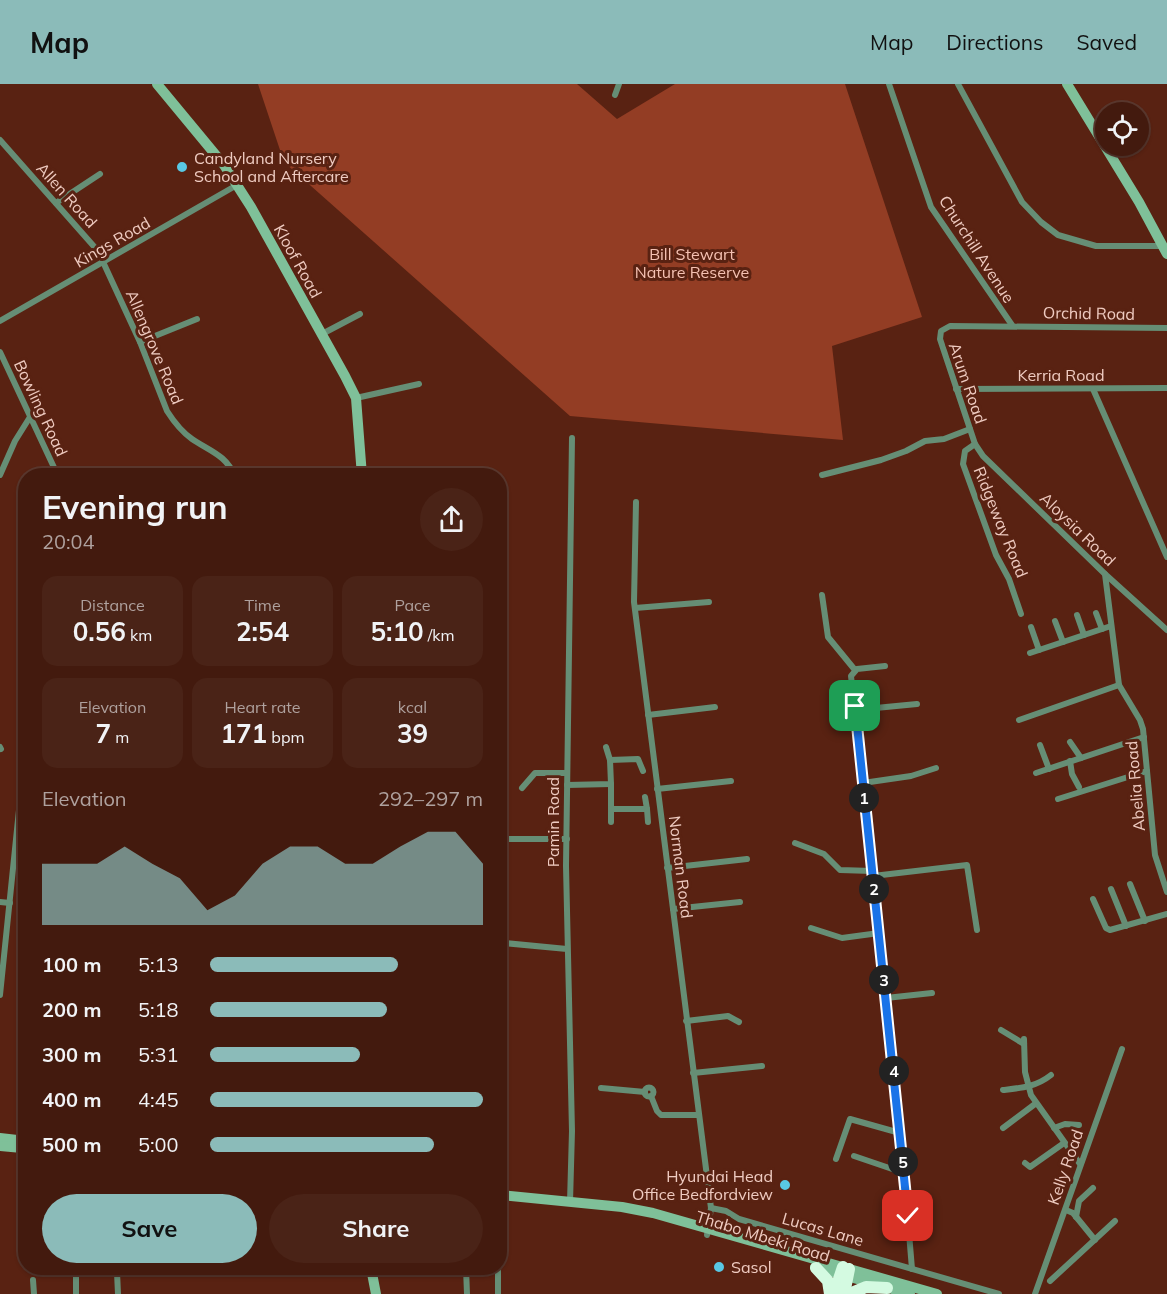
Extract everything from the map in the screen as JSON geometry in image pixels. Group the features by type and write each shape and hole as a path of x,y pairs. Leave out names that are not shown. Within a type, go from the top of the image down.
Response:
{"highway":[{"path":"816,1268 828,1281 832,1294"},
{"path":"832,1294 845,1272"},
{"path":"844,1294 845,1272"},
{"path":"849,1294 866,1287 887,1287"}],"main road":[{"name":"Kloof Road","path":"157,84 224,165 322,334 356,398 361,468"},
{"path":"1066,84 1166,249"},
{"path":"0,1138 18,1140"},
{"path":"0,1146 18,1147"},
{"name":"Thabo Mbeki Road","path":"507,1196 584,1206 708,1232 845,1272 937,1294"},
{"name":"Thabo Mbeki Road","path":"507,1201 570,1204"},
{"name":"Thabo Mbeki Road","path":"584,1206 622,1207 653,1213 816,1268 845,1272 910,1294"},
{"path":"372,1275 376,1294"}],"street":[{"path":"615,95 619,84"},
{"name":"Churchill Avenue","path":"889,84 931,207 1012,326"},
{"path":"958,84 1022,202 1041,222 1058,235 1096,246 1166,249"},
{"name":"Allen Road","path":"0,140 92,244 105,262 109,273"},
{"path":"56,203 100,174"},
{"name":"Kings Road","path":"0,321 237,185"},
{"name":"Allengrove Road","path":"109,273 173,420 189,437 222,458 232,468"},
{"path":"322,334 360,314"},
{"path":"140,342 197,318"},
{"name":"Orchid Road","path":"942,331 950,326 1167,328"},
{"name":"Arum Road","path":"942,331 940,342 975,444"},
{"name":"Bowling Road","path":"0,352 54,468"},
{"path":"356,398 419,384"},
{"name":"Kerria Road","path":"956,389 1167,388"},
{"path":"1093,389 1167,557"},
{"path":"0,475 30,417"},
{"path":"822,475 881,460 925,441 944,439 970,429"},
{"name":"Pamin Road","path":"570,1204 572,1122 567,949 567,773 572,438"},
{"name":"Aloysia Road","path":"975,444 983,456 1167,630"},
{"name":"Ridgeway Road","path":"975,444 965,451 963,464 996,555 1009,579 1022,614"},
{"name":"Norman Road","path":"636,502 635,608 711,1208 708,1232"},
{"name":"Abelia Road","path":"1106,574 1119,685 1140,720 1144,736 1155,855 1167,892"},
{"path":"822,595 828,637 855,670"},
{"path":"635,608 710,602"},
{"path":"1096,613 1102,629"},
{"path":"1077,615 1084,635"},
{"path":"1055,621 1063,642"},
{"path":"1030,653 1111,626"},
{"path":"1031,627 1039,650"},
{"path":"885,666 855,670 851,676 900,1133 912,1269"},
{"path":"1019,720 1119,685"},
{"path":"855,710 917,704"},
{"path":"648,715 715,706"},
{"path":"1036,773 1144,736"},
{"path":"1070,742 1081,758"},
{"path":"1040,745 1049,768"},
{"path":"606,747 610,760 611,822"},
{"path":"610,760 638,759 643,771"},
{"path":"1070,761 1072,774 1079,787"},
{"path":"863,783 902,777 936,768"},
{"path":"1058,799 1147,771"},
{"path":"522,788 535,773 567,773"},
{"path":"657,789 730,781"},
{"path":"567,785 611,784"},
{"path":"645,797 648,822"},
{"path":"611,809 647,809"},
{"path":"0,994 18,816"},
{"path":"507,839 567,839"},
{"path":"795,843 824,854 840,870 872,873 968,866 976,930"},
{"path":"667,868 747,859"},
{"path":"1130,884 1145,921"},
{"path":"1111,889 1126,926"},
{"path":"1093,899 1106,928 1110,930 1167,914"},
{"path":"0,902 10,903"},
{"path":"673,909 740,902"},
{"path":"811,928 842,938 879,933"},
{"path":"507,943 567,949"},
{"path":"886,998 932,993"},
{"path":"686,1021 728,1016 739,1022"},
{"path":"1001,1030 1024,1042 1025,1072 1035,1104 1080,1164"},
{"name":"Kelly Road","path":"1035,1294 1122,1048"},
{"path":"693,1073 762,1066"},
{"path":"1003,1090 1028,1087 1051,1075"},
{"path":"601,1088 648,1094 661,1114 698,1115"},
{"path":"1003,1128 1035,1104"},
{"path":"836,1159 846,1124 850,1119 900,1133"},
{"path":"1054,1128 1065,1124 1079,1125"},
{"path":"1025,1163 1030,1167 1064,1143"},
{"path":"854,1156 904,1173"},
{"path":"1076,1217 1081,1198 1093,1188"},
{"name":"Lucas Lane","path":"711,1208 726,1211 739,1219 999,1294"},
{"path":"1065,1210 1076,1217 1095,1240"},
{"path":"1050,1281 1115,1221"},
{"path":"117,1275 118,1294"},
{"path":"466,1275 467,1294"},
{"path":"498,1275 498,1294"},
{"path":"76,1276 76,1294"},
{"path":"33,1280 34,1294"}],"green space":[{"name":"Bill Stewart Nature Reserve","path":"258,84 577,84 617,119 675,84 845,84 922,317 832,346 843,440 570,416 284,162"}],"place":[{"name":"Candyland Nursery School and Aftercare","path":"182,167"},
{"name":"Hyundai Head Office Bedfordview","path":"785,1185"},
{"name":"Sasol","path":"719,1267"}],"route":[{"path":"855,706 908,1216"}]}
